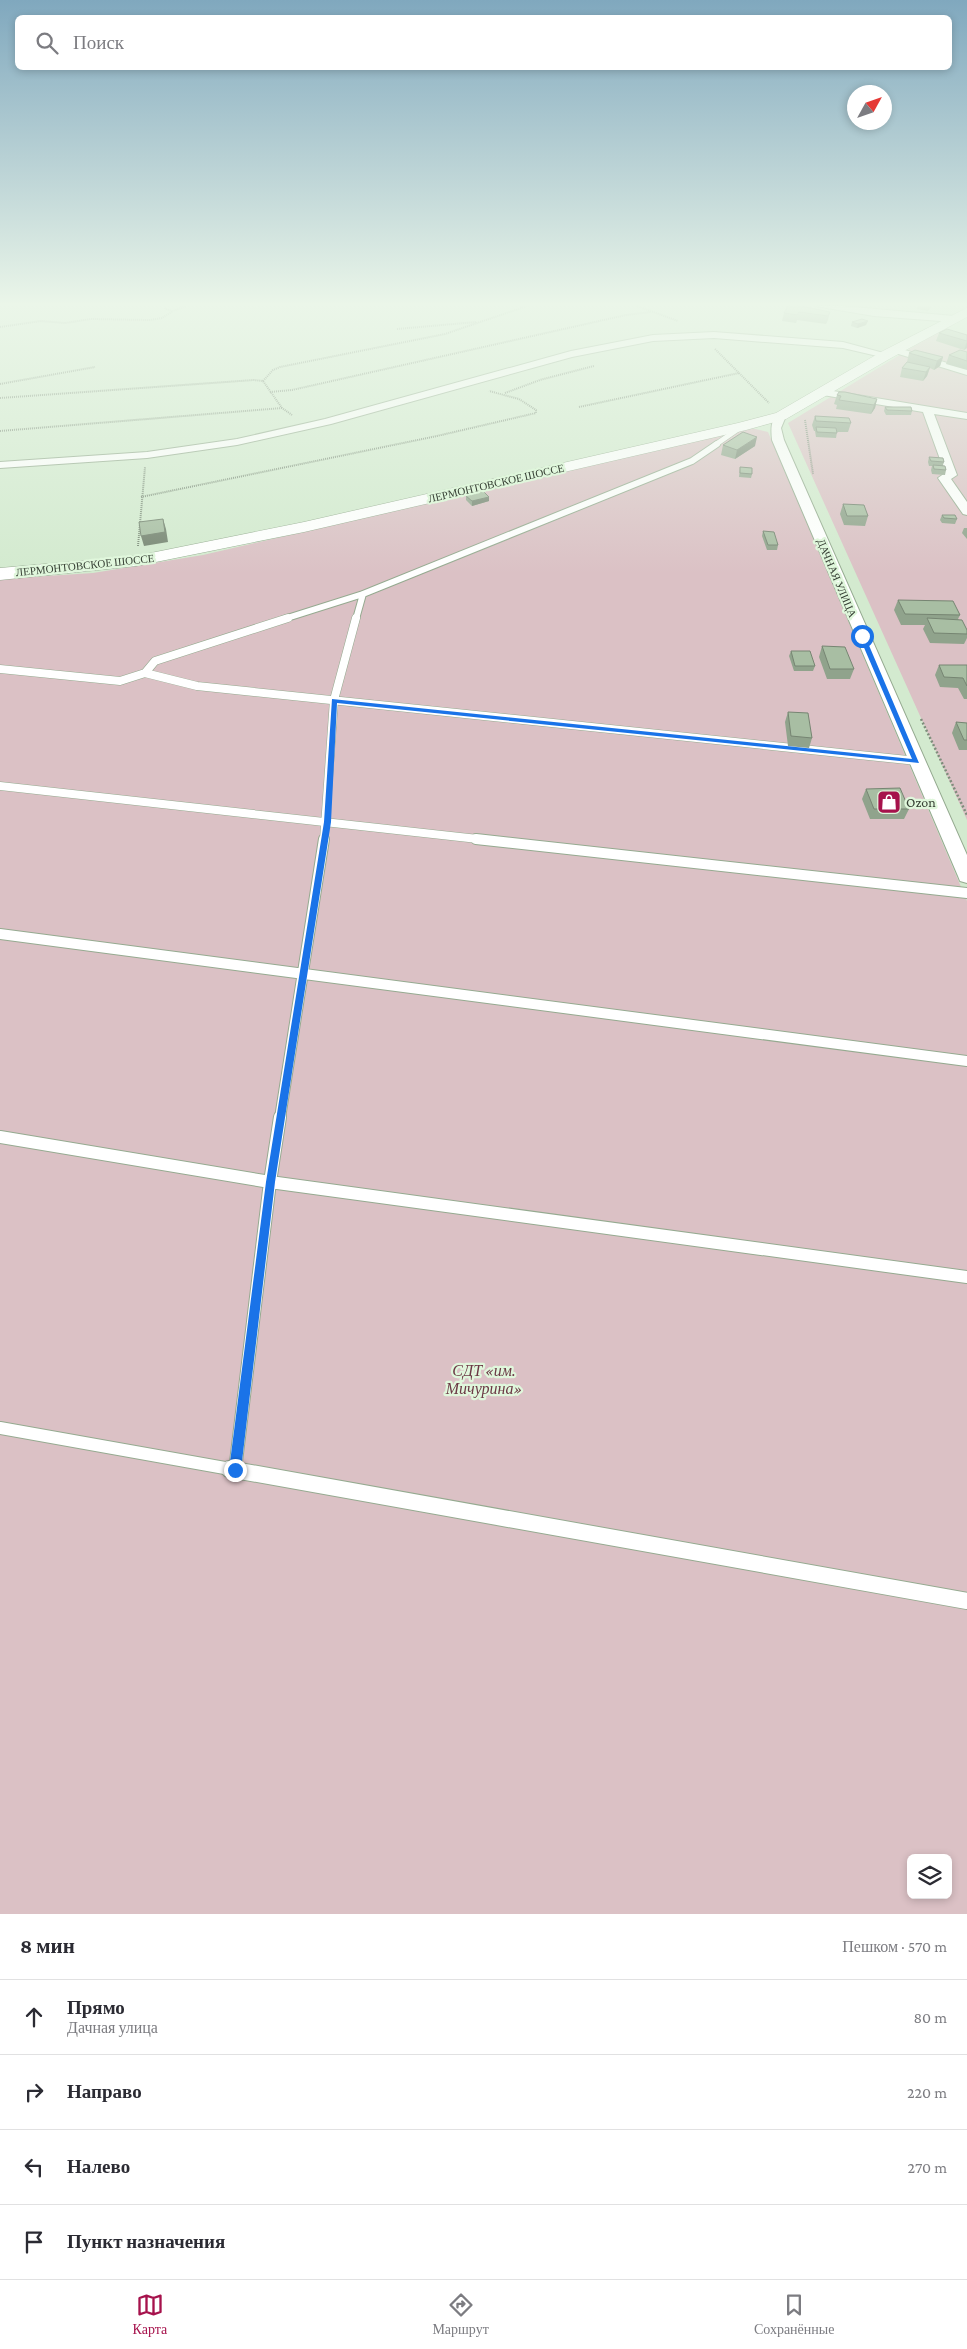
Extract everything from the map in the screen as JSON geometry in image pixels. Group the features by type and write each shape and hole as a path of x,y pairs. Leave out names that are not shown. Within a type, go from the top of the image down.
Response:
{"street":[{"path":"0,465 147,455 284,433 420,395"},
{"name":"ЛЕРМОНТОВСКОЕ ШОССЕ","path":"0,574 136,561 304,527 741,427 781,416 815,395"},
{"path":"842,395 967,416"},
{"path":"927,409 951,475 944,478 967,511"},
{"name":"ДАЧНАЯ УЛИЦА","path":"781,416 776,428 778,440 967,876"}],"lane":[{"path":"145,673 155,661 363,594 692,461 741,427"},
{"path":"235,1470 270,1182 327,822 334,700 363,594"},
{"path":"0,669 120,681 145,673 197,686 917,761"},
{"path":"0,786 967,893"},
{"path":"0,934 967,1061"},
{"path":"0,1137 270,1182 967,1277"},
{"path":"0,1428 967,1601"}],"path":[{"path":"0,398 41,395"},
{"path":"272,395 282,408 295,417"},
{"path":"141,496 438,436 536,413 536,410 519,399 507,395"},
{"path":"579,407 634,395"},
{"path":"761,395 781,416"},
{"path":"0,431 282,408"},
{"path":"805,414 814,478"},
{"path":"136,561 141,496 147,455"},
{"path":"918,712 967,815"}],"green space":[{"path":"833,395 967,395 967,820 788,423"},
{"name":"СДТ «им. Мичурина»","path":"751,428 768,432 967,901 967,1914 0,1914 0,579 93,573 203,555"}],"building":[{"path":"838,395 860,395 877,399 874,405 839,400 841,396"},
{"path":"885,407 911,407 912,411 887,410"},
{"path":"815,416 849,418 851,423 816,421"},
{"path":"816,427 836,428 837,433 817,432"},
{"path":"743,432 757,437 737,450 723,445"},
{"path":"929,457 943,458 944,462 931,461"},
{"path":"933,465 945,466 946,470 934,469"},
{"path":"740,467 752,468 752,474 740,473"},
{"path":"483,491 489,497 472,501 466,496"},
{"path":"843,504 864,505 868,516 847,516"},
{"path":"942,515 955,515 957,519 944,518"},
{"path":"163,519 165,532 141,536 139,522"},
{"path":"763,531 774,532 778,545 768,545"},
{"path":"898,600 953,601 960,615 905,614"},
{"path":"927,618 962,620 967,634 934,633"},
{"path":"822,646 845,647 854,669 830,669"},
{"path":"791,651 810,651 815,666 795,666"},
{"path":"939,665 967,665 967,686 963,678 944,677"},
{"path":"788,712 808,713 812,738 791,736"},
{"path":"956,722 967,723 967,740 964,740"},
{"path":"900,788 909,809 874,809 866,789"}],"place":[{"name":"Ozon","path":"889,802"}],"route":[{"path":"235,1470 270,1182 327,822 334,700 917,761 862,636"}]}
